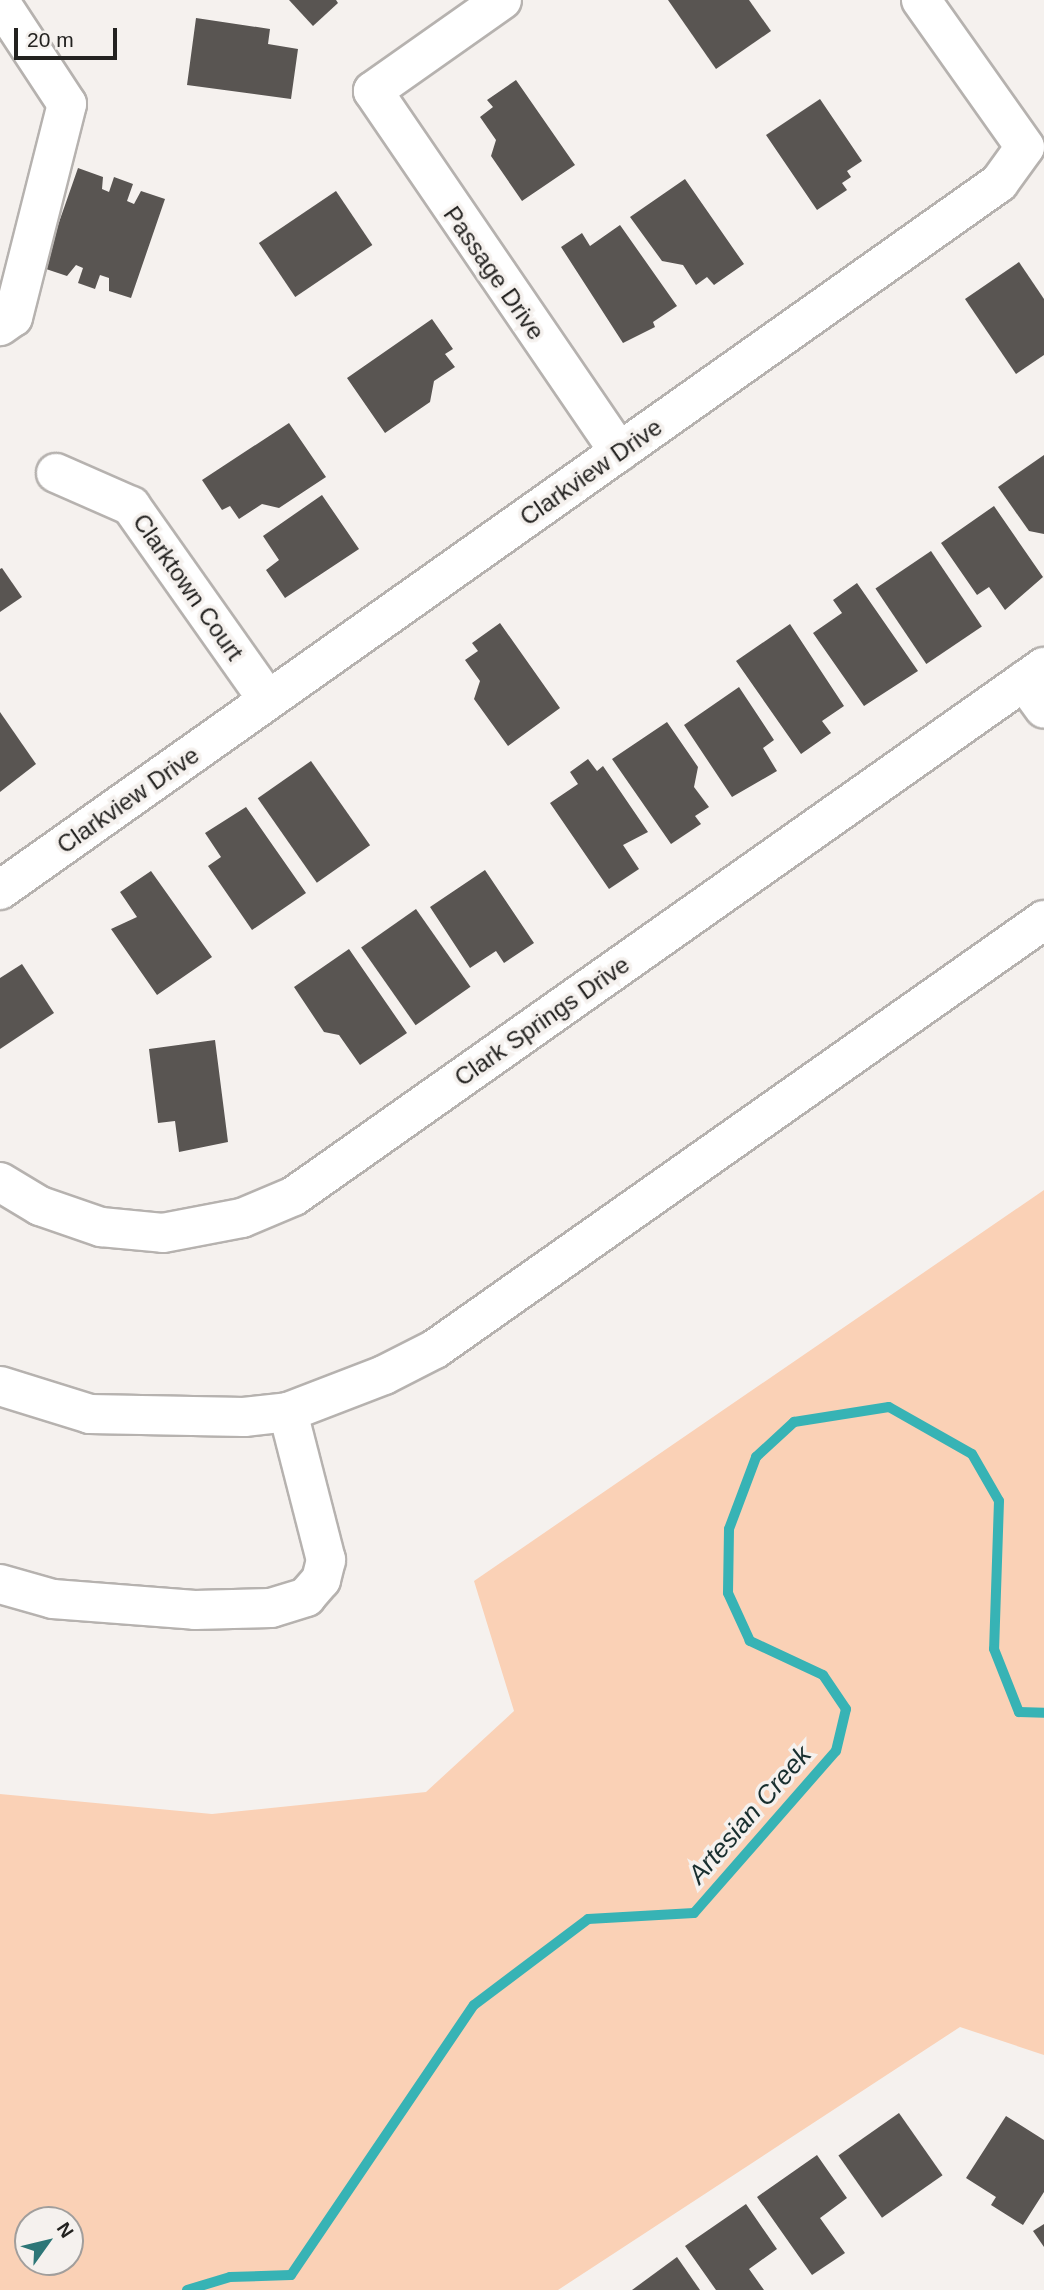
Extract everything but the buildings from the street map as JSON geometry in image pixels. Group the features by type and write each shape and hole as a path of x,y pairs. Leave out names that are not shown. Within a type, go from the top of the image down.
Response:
{"street":[{"name":"Passage Drive","path":"502,0 373,91 619,452"},
{"name":"Clarkview Drive","path":"0,890 999,183 1024,147 921,0"},
{"path":"0,2 66,104 13,317 0,326"},
{"name":"Clarktown Court","path":"56,473 131,506 268,701"},
{"name":"Clark Springs Drive","path":"0,1182 40,1206 101,1227 163,1233 242,1218 295,1196 1037,685"},
{"path":"0,1386 90,1414 244,1417 288,1412 384,1376 435,1349 1044,920"},
{"path":"0,1584 53,1599 195,1610 271,1608 306,1597 321,1580 326,1560 288,1412"}],"shaded area":[{"path":"1044,1190 1044,2055 960,2027 558,2290 0,2290 0,1794 212,1814 426,1792 514,1711 474,1581"}],"waterway":[{"name":"Artesian Creek","path":"187,2290 230,2277 291,2275 474,2005 588,1919 694,1913 836,1751 846,1709 823,1675 750,1641 728,1593 729,1529 756,1457 794,1422 889,1407 972,1454 999,1501 994,1649 1019,1712 1044,1713"}]}
